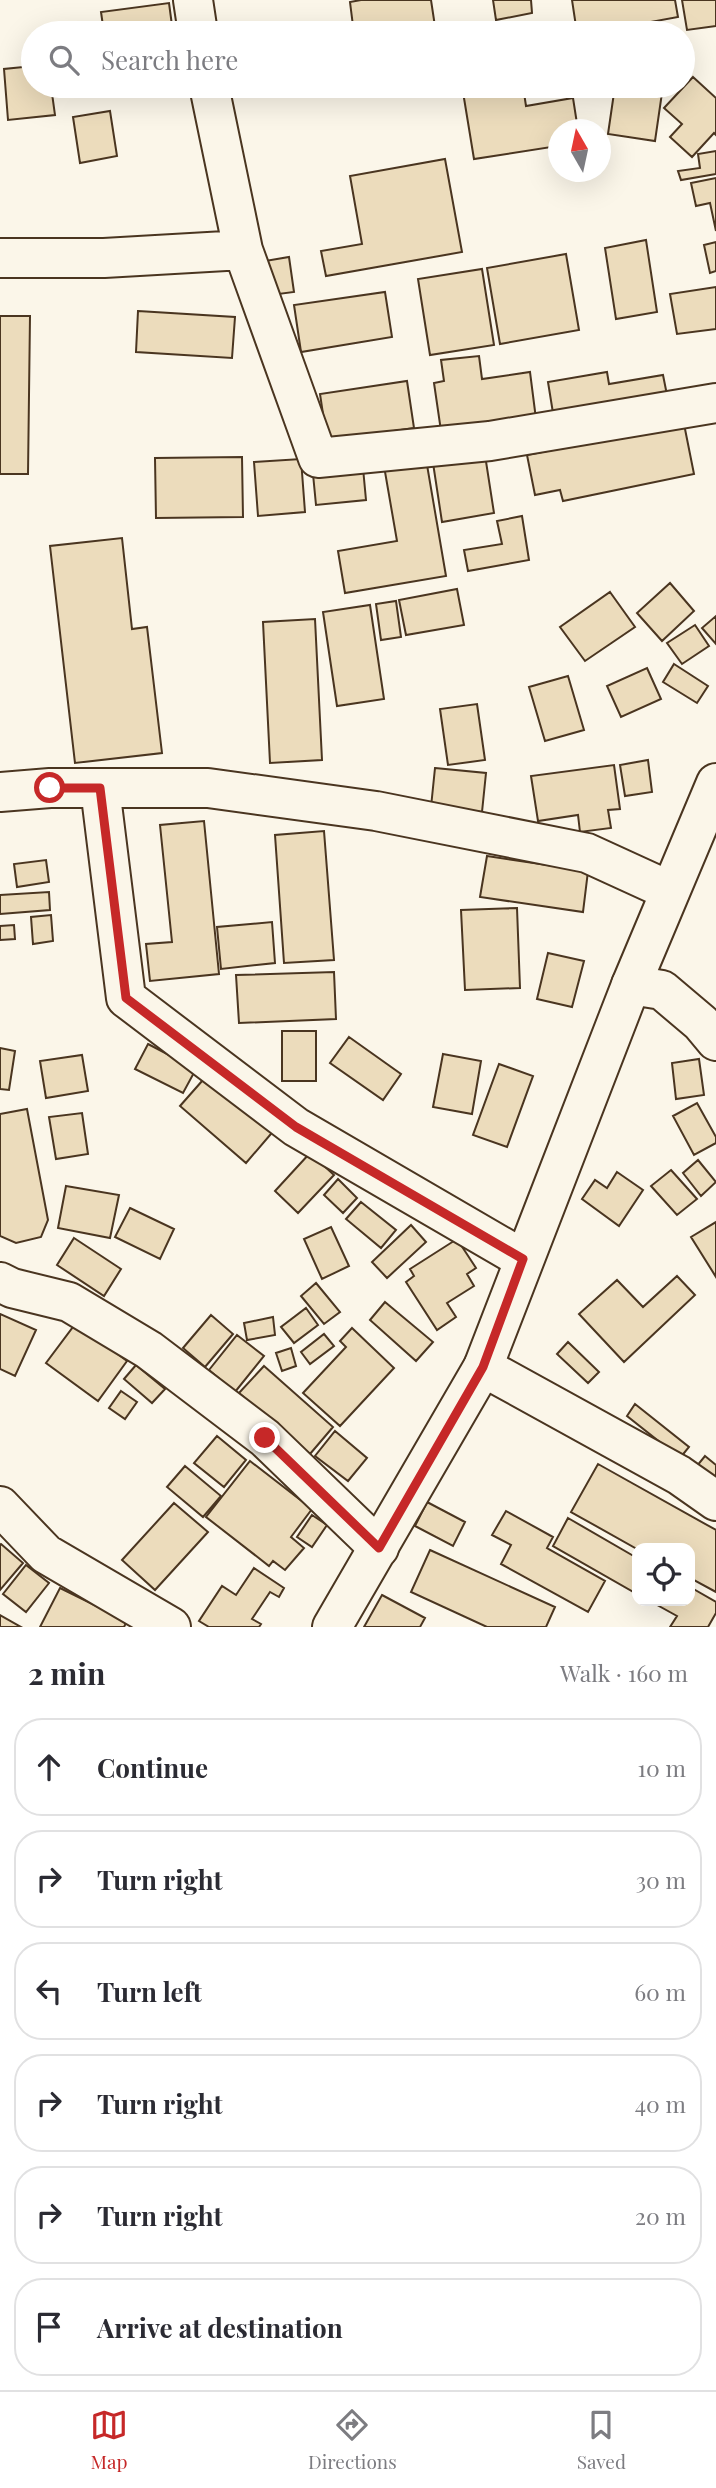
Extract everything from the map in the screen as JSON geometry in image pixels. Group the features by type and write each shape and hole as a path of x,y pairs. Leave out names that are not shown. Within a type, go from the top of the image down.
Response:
{"street":[{"path":"193,0 196,21"},
{"path":"211,98 243,250 318,458 490,441 716,403"},
{"path":"0,258 104,258 243,250"},
{"path":"0,771 50,788"},
{"path":"332,1627 483,1367 631,985 716,783"},
{"path":"0,792 50,788 208,788 376,811 587,853 670,891"},
{"path":"100,788 126,998 296,1127 523,1259"},
{"path":"631,985 662,990 701,1023 716,1041"},
{"path":"0,1282 12,1288 69,1302 149,1350 265,1438 379,1548"},
{"path":"483,1367 679,1475 716,1501"},
{"path":"0,1506 46,1554 171,1627"}],"building":[{"path":"431,0 434,21 352,21 350,2"},
{"path":"493,0 531,0 532,13 496,20"},
{"path":"572,0 675,0 678,17 656,21 575,21"},
{"path":"682,0 716,0 716,26 695,29 695,21 686,21"},
{"path":"169,3 171,21 102,21 101,12"},
{"path":"21,67 21,98 53,98 55,115 8,120 4,69"},
{"path":"695,79 716,98 716,135 714,133 692,157 670,137 682,124 664,108 673,98 695,98"},
{"path":"464,98 525,98 526,106 573,98 576,119 548,119 548,148 474,159"},
{"path":"613,98 661,98 655,141 611,134"},
{"path":"110,111 117,156 80,163 73,117"},
{"path":"716,151 716,174 681,180 678,171 700,168 698,154"},
{"path":"445,159 462,252 326,276 321,251 362,244 350,176"},
{"path":"716,178 716,231 710,203 696,206 691,183"},
{"path":"646,240 657,312 616,319 605,248"},
{"path":"716,242 716,271 710,273 704,245"},
{"path":"566,254 579,330 500,344 487,268"},
{"path":"289,257 294,292 271,295 265,261"},
{"path":"482,269 494,345 430,355 418,279"},
{"path":"716,287 716,329 677,334 670,294"},
{"path":"385,292 392,337 301,352 294,305"},
{"path":"138,311 235,317 232,358 136,352"},
{"path":"0,316 30,316 28,474 0,474"},
{"path":"479,356 482,379 530,372 536,419 441,431 434,383 444,381 441,360"},
{"path":"607,372 609,384 663,375 667,395 553,413 548,382"},
{"path":"407,381 414,428 327,441 320,394"},
{"path":"684,424 694,474 563,501 560,490 535,495 527,455"},
{"path":"485,455 494,513 442,522 433,463"},
{"path":"242,457 243,517 156,518 155,458"},
{"path":"301,459 305,512 258,516 254,462"},
{"path":"426,459 446,576 345,593 338,551 397,541 384,466"},
{"path":"363,468 366,500 316,505 313,474"},
{"path":"522,516 529,560 468,571 464,550 502,544 497,521"},
{"path":"122,538 132,629 147,627 162,753 75,763 50,546"},
{"path":"670,583 694,611 662,641 637,613"},
{"path":"457,589 464,625 406,635 399,600"},
{"path":"610,592 635,627 585,661 560,627"},
{"path":"396,601 401,637 381,640 376,604"},
{"path":"370,605 384,699 337,706 323,612"},
{"path":"716,616 716,644 702,628"},
{"path":"315,619 322,760 270,763 263,622"},
{"path":"695,625 709,646 682,664 667,643"},
{"path":"674,664 708,686 697,703 663,682"},
{"path":"647,668 661,699 621,717 607,686"},
{"path":"568,676 584,730 545,741 529,687"},
{"path":"477,704 485,760 448,765 440,709"},
{"path":"648,760 652,792 625,796 620,765"},
{"path":"614,765 620,809 608,810 611,828 580,832 578,815 538,821 531,776"},
{"path":"435,768 486,773 482,812 431,807"},
{"path":"204,821 219,974 150,981 146,944 172,942 160,825"},
{"path":"324,831 334,960 284,963 275,835"},
{"path":"487,856 588,871 583,912 480,897"},
{"path":"46,860 49,882 17,887 14,864"},
{"path":"49,892 50,910 0,914 0,895"},
{"path":"517,908 520,988 465,990 461,910"},
{"path":"51,915 53,941 33,944 31,917"},
{"path":"272,922 275,963 221,969 217,927"},
{"path":"14,925 15,939 0,940 0,926"},
{"path":"548,953 584,961 572,1007 537,999"},
{"path":"334,972 336,1019 239,1023 236,975"},
{"path":"282,1031 316,1031 316,1081 282,1081"},
{"path":"349,1037 401,1074 383,1100 330,1063"},
{"path":"148,1044 196,1069 183,1093 135,1069"},
{"path":"0,1048 15,1051 9,1090 0,1089"},
{"path":"443,1054 481,1061 472,1114 433,1107"},
{"path":"82,1055 88,1091 46,1098 40,1061"},
{"path":"699,1059 704,1095 676,1099 672,1063"},
{"path":"499,1064 533,1076 507,1147 473,1135"},
{"path":"210,1072 276,1128 246,1163 180,1106"},
{"path":"697,1103 716,1137 716,1143 694,1155 673,1116"},
{"path":"27,1109 48,1220 41,1237 16,1243 0,1236 0,1114"},
{"path":"82,1113 88,1154 56,1159 49,1117"},
{"path":"310,1153 334,1175 298,1213 275,1191"},
{"path":"698,1160 716,1182 701,1196 683,1173"},
{"path":"671,1170 697,1199 677,1215 651,1186"},
{"path":"617,1172 643,1190 619,1226 582,1199 595,1180 607,1188"},
{"path":"338,1179 357,1198 343,1213 324,1195"},
{"path":"66,1186 119,1195 110,1238 58,1228"},
{"path":"361,1202 396,1230 381,1248 346,1219"},
{"path":"130,1208 174,1229 160,1259 115,1237"},
{"path":"716,1222 716,1277 691,1237"},
{"path":"411,1225 426,1242 387,1278 372,1262"},
{"path":"331,1227 349,1266 322,1279 304,1239"},
{"path":"74,1238 121,1269 104,1296 57,1265"},
{"path":"457,1239 476,1268 467,1274 474,1286 447,1303 456,1317 437,1330 406,1282 414,1276 410,1269"},
{"path":"677,1276 695,1295 624,1362 579,1314 617,1280 643,1307"},
{"path":"316,1283 340,1312 324,1324 301,1296"},
{"path":"385,1302 433,1342 416,1361 370,1320"},
{"path":"306,1308 318,1325 294,1343 281,1327"},
{"path":"0,1314 36,1330 15,1376 0,1369"},
{"path":"211,1315 233,1334 205,1367 183,1348"},
{"path":"273,1317 275,1335 247,1340 244,1323"},
{"path":"76,1323 127,1361 98,1401 46,1363"},
{"path":"352,1328 394,1368 340,1426 303,1393 346,1347 340,1341"},
{"path":"324,1334 334,1346 310,1364 301,1352"},
{"path":"237,1335 264,1356 235,1392 209,1370"},
{"path":"568,1342 599,1372 588,1383 557,1354"},
{"path":"291,1348 296,1366 282,1371 276,1353"},
{"path":"136,1365 165,1389 152,1403 124,1379"},
{"path":"264,1366 333,1427 310,1454 239,1393"},
{"path":"121,1391 137,1402 125,1419 109,1408"},
{"path":"635,1404 689,1447 680,1458 627,1416"},
{"path":"335,1431 367,1458 348,1481 315,1456"},
{"path":"217,1436 246,1460 224,1487 194,1463"},
{"path":"705,1456 716,1465 716,1483 696,1467"},
{"path":"250,1461 312,1509 291,1537 304,1548 285,1570 273,1561 269,1566 206,1517"},
{"path":"598,1464 716,1530 716,1592 695,1581 695,1543 632,1543 632,1546 571,1512"},
{"path":"185,1466 221,1496 203,1517 167,1487"},
{"path":"427,1502 465,1522 453,1546 415,1526"},
{"path":"174,1503 208,1532 155,1590 122,1560"},
{"path":"506,1511 553,1537 547,1548 605,1581 588,1612 501,1564 511,1545 492,1535"},
{"path":"312,1515 327,1525 312,1547 297,1537"},
{"path":"568,1518 632,1555 632,1591 553,1546"},
{"path":"0,1545 23,1563 0,1590"},
{"path":"430,1550 555,1607 546,1627 487,1627 411,1592"},
{"path":"26,1565 49,1583 26,1612 3,1594"},
{"path":"254,1568 284,1588 279,1597 270,1592 252,1619 261,1624 259,1627 209,1627 199,1621 222,1586 236,1595"},
{"path":"60,1588 127,1621 124,1627 40,1627"},
{"path":"695,1590 716,1602 716,1613 708,1627 670,1627 677,1616 659,1606 695,1606"},
{"path":"382,1595 425,1618 420,1627 364,1627"},
{"path":"0,1615 21,1627 0,1627"}],"route":[{"path":"50,788 100,788 126,998 296,1127 523,1259 483,1367 379,1548 265,1438"}]}
